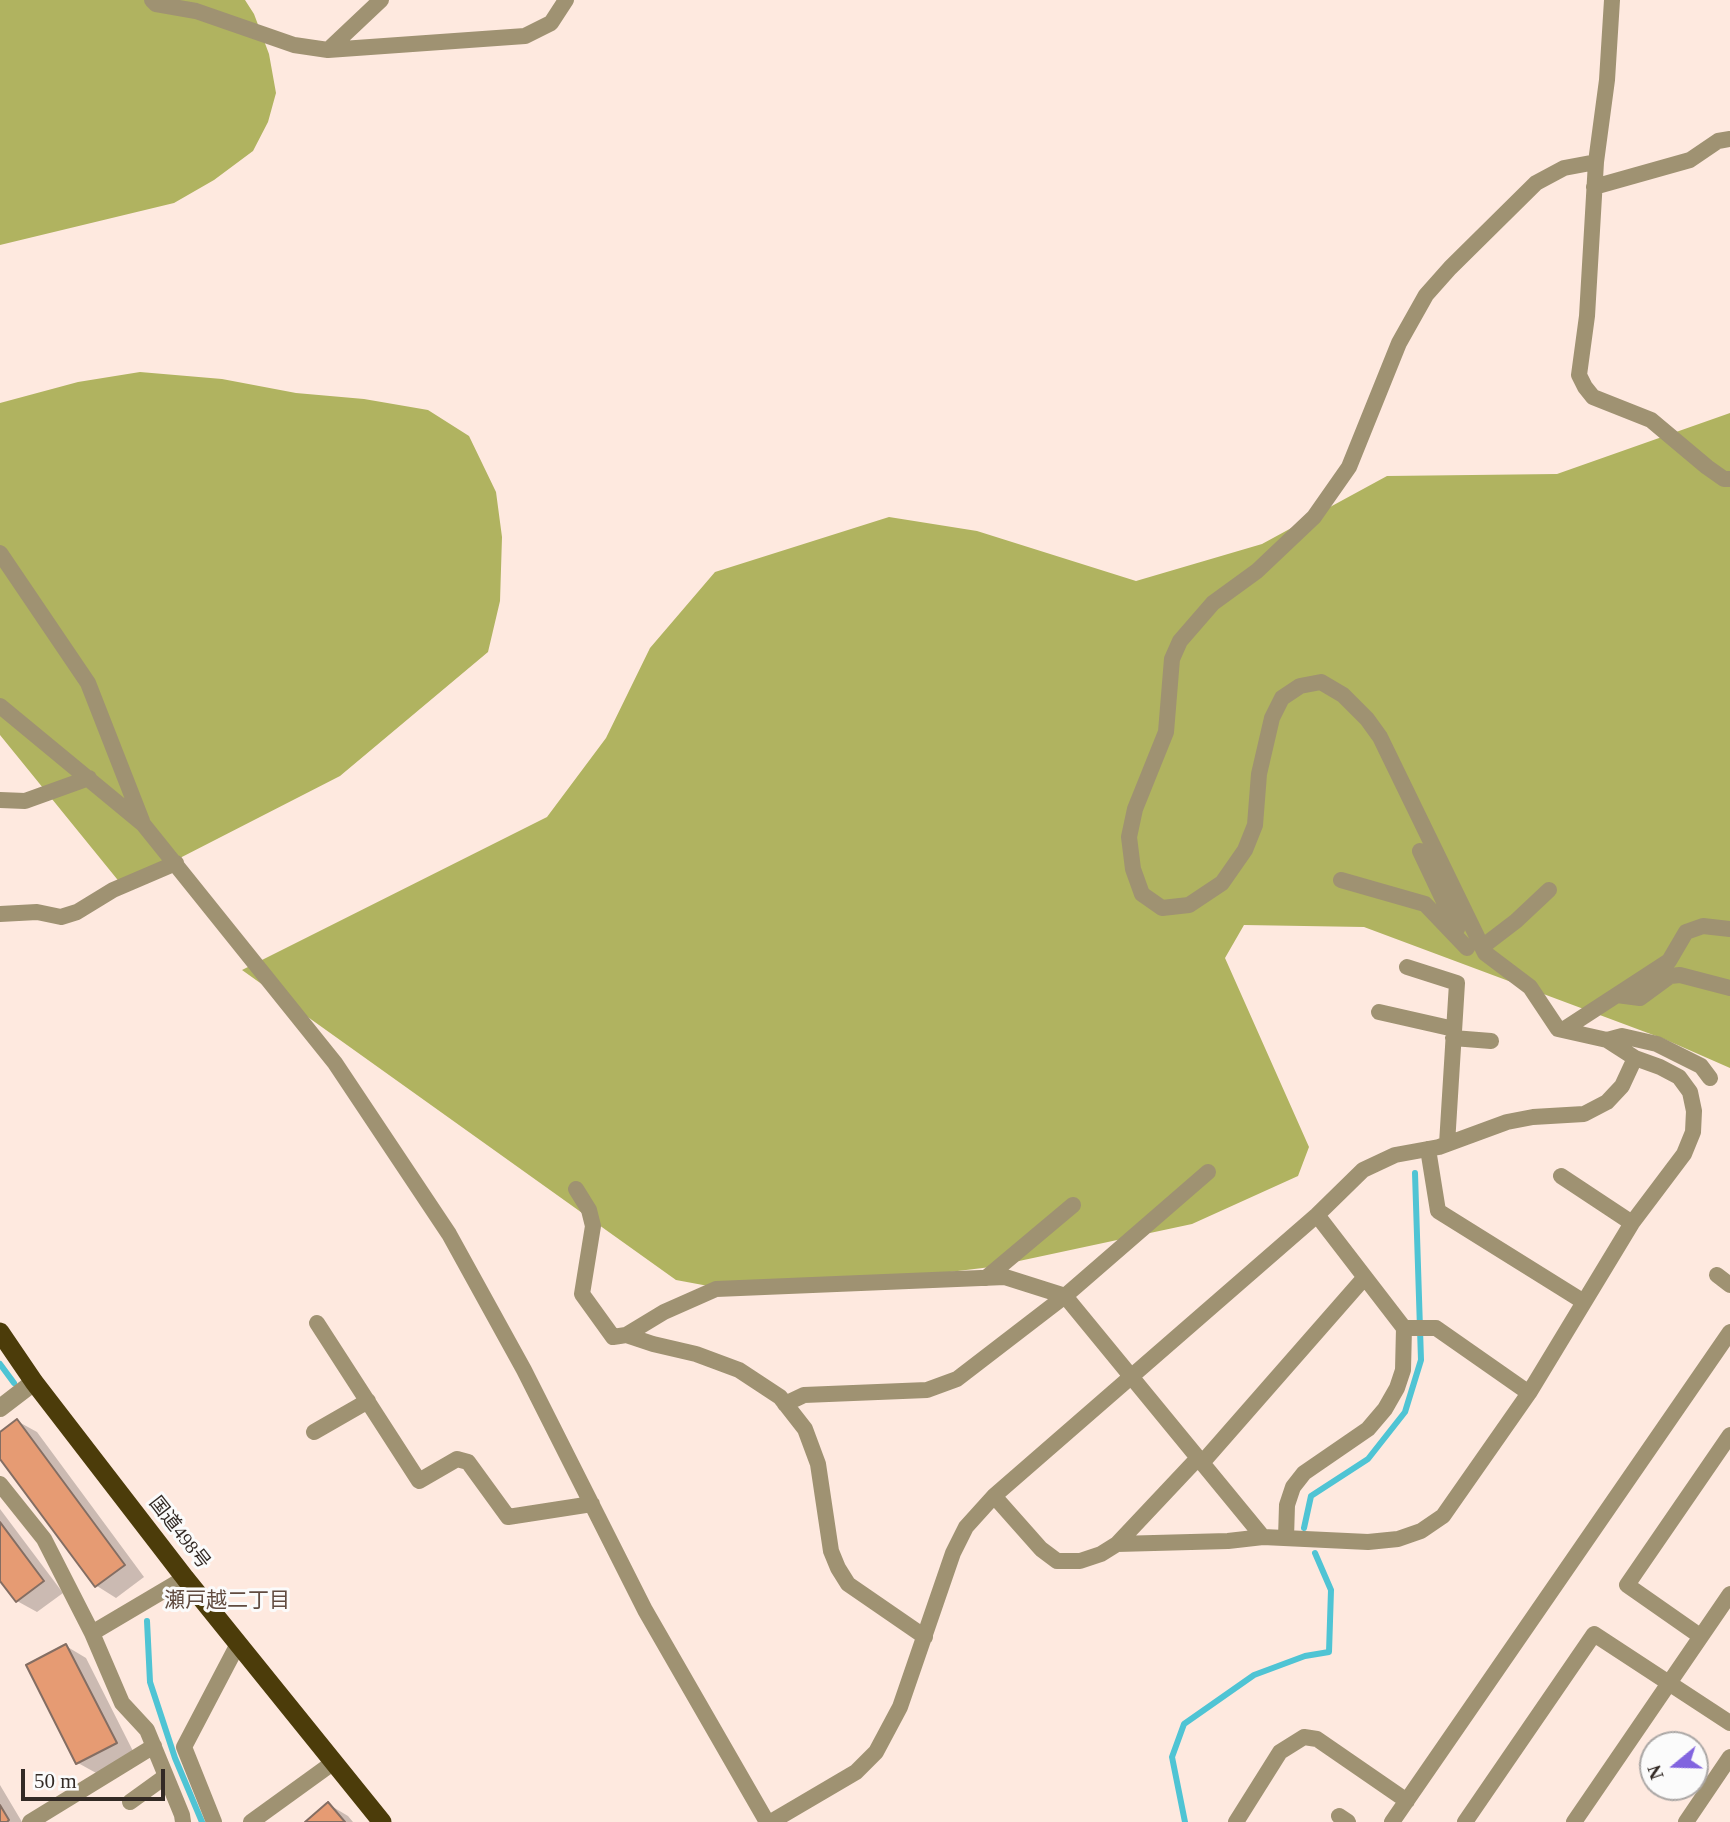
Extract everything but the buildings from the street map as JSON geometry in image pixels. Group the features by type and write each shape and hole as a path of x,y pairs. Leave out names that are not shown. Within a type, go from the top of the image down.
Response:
{"highway":[{"name":"国道498号","path":"0,1332 34,1382 185,1578 382,1822"}],"street":[{"path":"152,0 156,4 196,11 294,45 328,50 526,36 551,23 566,0"},
{"path":"328,50 381,0"},
{"path":"1612,0 1607,80 1594,187 1587,316 1579,374 1592,397 1651,420 1707,467 1724,479 1730,479"},
{"path":"1594,187 1690,160 1718,141 1730,139"},
{"path":"1478,949 1380,737 1367,719 1343,695 1321,682 1300,686 1282,698 1272,718 1259,774 1255,825 1245,849 1222,883 1189,905 1162,908 1142,894 1133,869 1129,837 1135,809 1166,732 1172,659 1180,641 1213,603 1257,571 1314,517 1349,467 1399,343 1426,295 1536,183 1564,167 1596,162"},
{"path":"0,553 88,682 143,824"},
{"path":"0,706 143,824 335,1063 449,1234 524,1370 645,1610 769,1822 856,1772 876,1752 900,1707 953,1553 966,1527 994,1496 1317,1215 1363,1170 1395,1154 1447,1144 1507,1122 1533,1117 1584,1114 1607,1102 1622,1086 1635,1058"},
{"path":"0,800 25,801 89,778"},
{"path":"1420,851 1438,894 1478,949"},
{"path":"0,914 37,912 61,917 76,912 113,890 176,863"},
{"path":"1117,1544 1228,1541 1263,1537 1368,1542 1398,1539 1421,1531 1443,1516 1529,1393 1632,1223 1684,1154 1693,1132 1694,1111 1690,1092 1679,1077 1635,1058 1606,1040 1558,1029 1530,987 1478,949 1425,904 1340,880"},
{"path":"1478,949 1516,921 1549,890"},
{"path":"1563,1030 1669,961 1686,932 1703,926 1730,929"},
{"path":"1407,967 1457,983 1447,1144"},
{"path":"1617,995 1640,998 1670,976 1680,975 1730,988"},
{"path":"1379,1012 1491,1041"},
{"path":"1606,1040 1622,1036 1657,1044 1700,1066 1710,1078"},
{"path":"1428,1149 1438,1211 1584,1302"},
{"path":"785,1404 804,1395 927,1390 957,1379 1065,1296 1208,1172"},
{"path":"1561,1176 1632,1223"},
{"path":"576,1189 589,1210 593,1226 582,1294 613,1337 626,1335 664,1312 716,1289 1005,1277 1065,1296 1263,1537"},
{"path":"986,1278 1073,1205"},
{"path":"1286,1538 1287,1505 1293,1487 1304,1473 1368,1429 1385,1409 1403,1370 1406,1328 1317,1215"},
{"path":"994,1496 1041,1549 1057,1561 1080,1561 1101,1554 1117,1544 1200,1460 1365,1277"},
{"path":"317,1323 419,1481 457,1459 468,1462 508,1517 592,1504"},
{"path":"1406,1328 1433,1328 1462,1345 1529,1393"},
{"path":"1392,1822 1730,1332"},
{"path":"626,1335 653,1345 696,1354 739,1370 780,1397 805,1429 818,1464 831,1551 838,1568 848,1584 925,1637"},
{"path":"0,1408 34,1382"},
{"path":"314,1432 368,1401"},
{"path":"1700,1636 1628,1584 1730,1435"},
{"path":"0,1484 44,1539 92,1633 122,1703 147,1730 183,1822"},
{"path":"92,1633 185,1578"},
{"path":"1574,1822 1730,1594"},
{"path":"1465,1822 1594,1634 1730,1723"},
{"path":"214,1822 184,1746 238,1644"},
{"path":"1236,1822 1280,1752 1304,1737 1317,1739 1407,1801"},
{"path":"30,1822 154,1746"},
{"path":"1686,1822 1730,1757"},
{"path":"251,1822 334,1762"},
{"path":"131,1802 166,1776"}],"green space":[{"path":"0,0 245,0 254,14 269,54 276,93 268,122 253,151 214,180 174,203 0,245"},
{"path":"140,372 222,379 296,393 364,399 428,410 469,436 496,492 502,537 500,601 488,652 340,776 176,860 121,884 0,735 0,403 78,382"},
{"path":"1730,413 1730,1068 1664,1039 1364,927 1244,925 1225,958 1309,1147 1298,1176 1192,1224 991,1267 757,1295 676,1280 242,970 547,817 606,738 650,648 715,572 889,517 977,531 1136,581 1262,544 1387,476 1557,474"}],"waterway":[{"path":"1304,1528 1311,1496 1368,1459 1405,1412 1421,1360 1415,1173"},
{"path":"0,1364 14,1383"},
{"path":"1185,1822 1172,1757 1184,1724 1254,1675 1305,1656 1329,1652 1331,1590 1315,1553"},
{"path":"147,1621 150,1682 175,1758 202,1822"}],"district":[{"name":"瀬戸越二丁目","path":"227,1601"}]}
